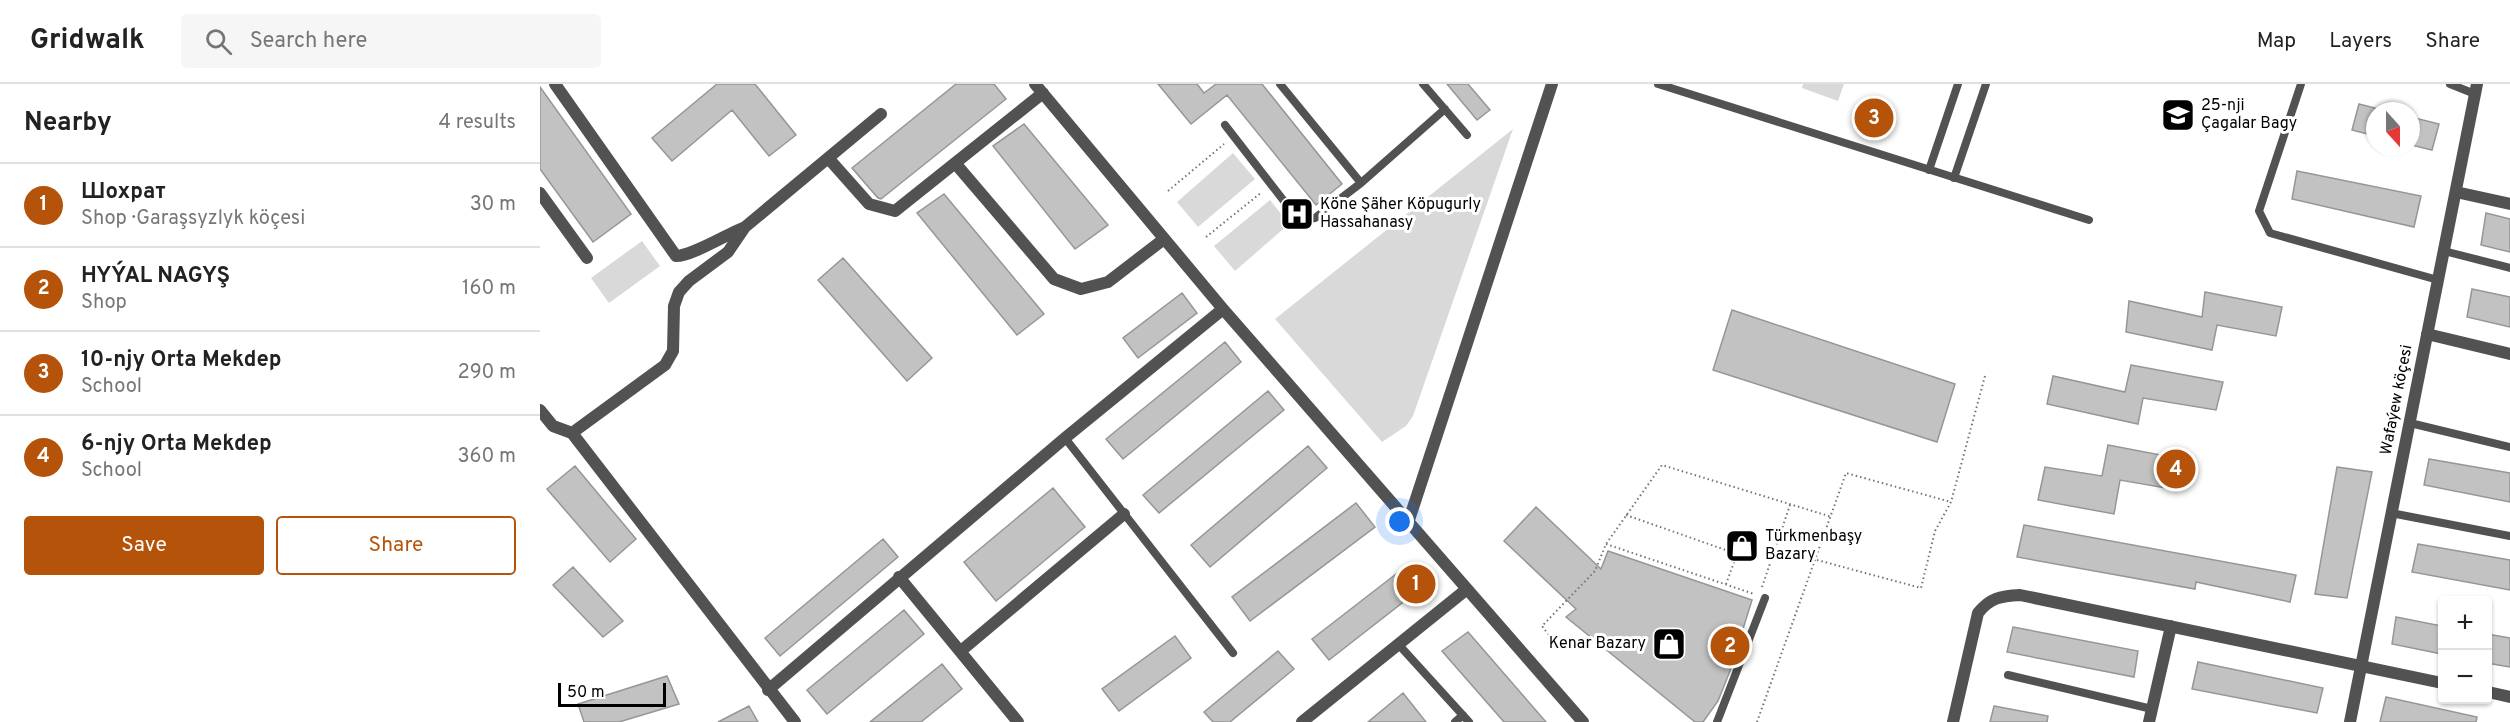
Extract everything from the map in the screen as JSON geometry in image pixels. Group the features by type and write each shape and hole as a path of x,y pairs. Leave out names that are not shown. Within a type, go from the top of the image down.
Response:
{"street":[{"path":"555,84 676,256 685,256 723,235 745,227"},
{"path":"1409,520 1552,84"},
{"path":"829,159 869,204 895,211 955,163 1039,89 1223,309 1583,722"},
{"name":"Wafaýew köçesi","path":"2350,722 2476,89"},
{"path":"572,433 665,365 673,351 674,306 679,292 688,281 728,252 745,227 881,114"},
{"path":"955,163 1054,279 1081,289 1108,282 1164,239"},
{"path":"2456,192 2510,204"},
{"path":"540,193 587,258"},
{"path":"768,690 899,577 1223,309"},
{"path":"2427,334 2510,354"},
{"path":"540,410 553,426 572,433 768,690 795,722"},
{"path":"962,650 1124,514"},
{"path":"899,577 962,650 1018,722"},
{"path":"1302,722 1467,589"},
{"path":"1953,722 1977,613 1987,601 2002,596 2020,595 2438,682"},
{"path":"2150,716 2171,627"},
{"path":"2492,693 2510,697"}],"lane":[{"path":"1280,84 1361,183"},
{"path":"1424,84 1467,135"},
{"path":"1658,84 2089,220"},
{"path":"1929,170 1958,84"},
{"path":"1954,177 1986,84"},
{"path":"2301,84 2259,211 2270,233 2438,280"},
{"path":"2450,84 2476,89"},
{"path":"1225,126 1294,214 1303,220 1315,218 1361,183 1445,109"},
{"path":"2444,251 2510,268"},
{"path":"2409,423 2510,447"},
{"path":"1065,438 1233,653"},
{"path":"2391,513 2510,536"},
{"path":"1717,722 1765,598"},
{"path":"1399,645 1466,718 1455,722"},
{"path":"2008,675 2150,716"}],"path":[{"path":"1168,191 1233,136"},
{"path":"1206,237 1271,184"},
{"path":"1817,560 1921,588 1935,531 1951,502 1985,376"},
{"path":"1554,642 1542,626 1595,571 1606,544 1662,465 1832,517"},
{"path":"1757,722 1817,560 1846,473 1951,502"},
{"path":"1606,544 1759,596 1790,504"},
{"path":"1626,515 1737,554 1725,584"}],"shaded area":[{"path":"1803,84 1844,84 1838,101 1802,88"},
{"path":"1513,129 1413,416 1406,426 1382,442 1275,319"},
{"path":"1233,153 1255,179 1198,227 1177,202"},
{"path":"1270,200 1289,224 1235,271 1214,246"},
{"path":"642,241 660,266 609,303 591,278"}],"building":[{"path":"717,84 755,84 796,135 769,156 732,110 672,161 652,138"},
{"path":"956,84 994,84 1006,99 881,199 878,198 852,168"},
{"path":"1158,84 1197,84 1204,93 1216,84 1262,84 1342,184 1316,205 1227,95 1191,124"},
{"path":"1447,84 1468,84 1490,110 1477,120"},
{"path":"540,87 631,214 593,242 540,169"},
{"path":"2359,104 2366,106 2366,134 2352,130"},
{"path":"2420,119 2439,124 2432,150 2420,147"},
{"path":"1024,124 1108,225 1075,249 993,146"},
{"path":"2297,171 2421,196 2414,227 2292,199"},
{"path":"944,194 1044,314 1017,335 917,213"},
{"path":"2486,213 2510,219 2510,252 2481,245"},
{"path":"843,258 932,358 907,381 818,280"},
{"path":"2472,289 2510,297 2510,327 2467,317"},
{"path":"2205,292 2282,307 2276,336 2217,325 2212,350 2126,332 2129,301 2202,317"},
{"path":"1182,293 1197,313 1138,358 1123,338"},
{"path":"1732,310 1955,384 1937,442 1713,370"},
{"path":"1225,342 1241,362 1123,459 1106,439"},
{"path":"2131,365 2223,382 2216,410 2143,398 2138,424 2047,404 2053,376 2125,392"},
{"path":"1268,391 1284,410 1159,513 1143,495"},
{"path":"2108,445 2182,459 2177,490 2120,480 2114,514 2038,500 2045,467 2102,476"},
{"path":"1308,446 1327,468 1210,567 1191,545"},
{"path":"2429,459 2510,473 2510,502 2424,485"},
{"path":"575,466 636,539 610,562 547,489"},
{"path":"2337,467 2372,472 2347,598 2315,594"},
{"path":"1053,488 1085,527 996,601 964,562"},
{"path":"1356,503 1375,527 1250,621 1232,597"},
{"name":"Kenar Bazary","path":"1536,507 1601,569 1608,551 1752,600 1730,671 1718,701 1703,722 1695,722 1566,617 1576,609 1504,541"},
{"path":"2024,525 2296,575 2290,602 2196,582 2195,589 2017,557"},
{"path":"883,539 898,557 780,656 765,638"},
{"path":"2418,544 2510,560 2510,590 2412,572"},
{"path":"1409,564 1425,585 1329,660 1312,639"},
{"path":"573,567 623,621 603,637 553,585"},
{"path":"904,610 924,634 827,714 807,690"},
{"path":"2396,617 2438,625 2438,653 2392,644"},
{"path":"2013,627 2138,651 2134,677 2007,652"},
{"path":"1468,632 1546,722 1504,722 1442,651"},
{"path":"2492,635 2510,638 2510,667 2492,664"},
{"path":"1175,636 1191,658 1119,711 1102,689"},
{"path":"1278,651 1294,669 1230,722 1213,722 1204,712"},
{"path":"2198,662 2323,688 2317,713 2192,689"},
{"path":"942,664 962,689 921,722 870,722"},
{"path":"667,676 679,704 619,722 584,722 578,704"},
{"path":"1403,693 1426,722 1368,722"},
{"path":"2386,697 2477,717 2476,722 2380,722"},
{"path":"749,706 758,722 718,722"},
{"path":"1994,706 2048,716 2047,722 1990,722"}],"place":[{"name":"25-nji Çagalar Bagy","path":"2178,115"},
{"name":"10-njy Orta Mekdep","path":"1874,118"},
{"name":"Köne Şäher Köpugurly Hassahanasy","path":"1297,214"},
{"name":"6-njy Orta Mekdep","path":"2176,469"},
{"name":"Türkmenbaşy Bazary","path":"1742,546"},
{"name":"Шохрат","path":"1416,584"},
{"name":"Kenar Bazary","path":"1669,644"},
{"name":"HYÝAL NAGYŞ","path":"1730,646"}]}
